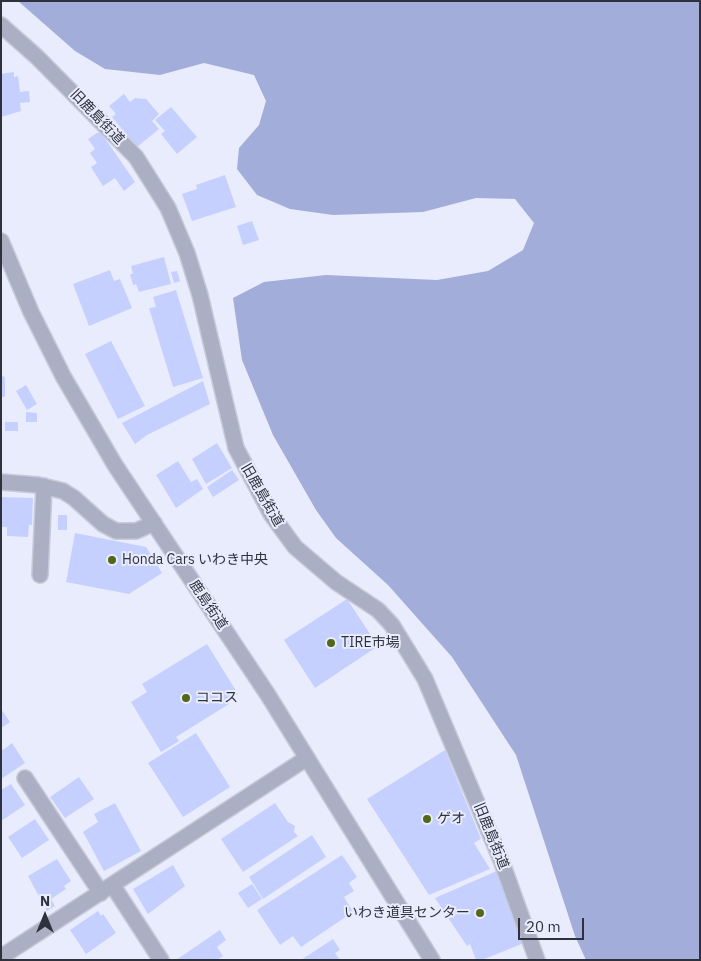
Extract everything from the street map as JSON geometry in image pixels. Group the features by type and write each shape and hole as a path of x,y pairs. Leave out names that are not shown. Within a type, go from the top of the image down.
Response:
{"street":[{"name":"旧鹿島街道","path":"1,25 37,57 136,157 168,208 187,253 200,295 236,448 271,514 296,547 336,582 378,610 392,625 420,672 463,767 498,852 537,960"},
{"name":"鹿島街道","path":"1,242 4,257 63,376 115,465 307,758 432,960"},
{"path":"1,482 44,486 63,491 74,498 103,524 116,531 136,531 154,523"},
{"path":"40,575 44,486"},
{"path":"1,957 107,890 307,758"},
{"path":"24,778 161,960"}],"shaded area":[{"path":"18,1 700,1 700,960 586,960 575,936 516,755 452,657 388,585 336,538 316,510 273,435 242,360 233,298 264,282 326,275 437,280 488,271 523,250 534,223 515,199 476,198 423,212 333,215 290,209 257,195 237,169 239,148 259,125 266,101 254,75 204,63 160,75 105,69 75,51"}],"building":[{"path":"14,72 14,77 18,76 20,92 29,91 30,102 20,103 21,111 1,117 1,74"},
{"path":"124,94 130,102 135,98 146,99 159,114 152,121 159,129 137,147 112,117 116,114 109,106"},
{"path":"171,107 197,137 177,154 161,134 165,131 155,120"},
{"path":"100,131 135,182 124,191 115,178 103,186 91,167 97,163 90,153 95,149 88,139"},
{"path":"225,175 236,207 192,221 182,194 197,189 196,185"},
{"path":"252,221 259,240 243,245 237,226"},
{"path":"164,257 171,284 139,292 136,284 133,285 130,274 133,274 131,266"},
{"path":"110,270 114,281 120,279 132,308 89,326 73,284"},
{"path":"177,271 180,281 174,283 171,272"},
{"path":"176,290 203,378 173,387 149,308 156,307 153,297"},
{"path":"111,341 145,406 118,419 85,354"},
{"path":"1,376 5,377 5,397 1,397"},
{"path":"203,381 210,404 147,435 135,444 122,423"},
{"path":"26,385 37,404 27,410 16,391"},
{"path":"26,412 37,413 37,422 26,422"},
{"path":"5,422 18,422 18,431 5,431"},
{"path":"217,443 232,468 206,484 192,459"},
{"path":"178,461 191,482 197,479 203,489 176,508 156,475"},
{"path":"232,470 239,480 213,497 207,487"},
{"path":"1,497 33,498 32,525 29,525 28,537 7,536 7,527 1,527"},
{"path":"58,515 67,515 67,530 58,530"},
{"name":"Honda Cars いわき中央","path":"75,533 146,547 162,573 129,594 66,582"},
{"name":"TIRE市場","path":"347,599 378,646 315,688 284,640"},
{"name":"ココス","path":"207,644 238,694 227,701 229,704 176,737 179,741 161,752 131,702 147,692 142,684"},
{"path":"1,709 10,722 1,728"},
{"path":"196,733 230,787 183,817 148,763"},
{"path":"12,743 25,763 1,779 1,747 3,750"},
{"name":"ゲオ","path":"445,750 481,839 474,843 490,869 429,895 367,799"},
{"path":"79,777 94,799 65,818 50,797"},
{"path":"11,784 25,805 1,821 1,790"},
{"path":"115,803 141,851 104,871 83,832 98,822 94,814"},
{"path":"275,803 288,822 295,826 294,832 298,836 243,872 221,839"},
{"path":"35,819 49,840 22,858 8,837"},
{"path":"312,835 326,857 263,899 249,877"},
{"path":"342,855 357,877 349,883 354,891 344,897 353,912 301,947 293,936 280,945 257,910"},
{"path":"57,859 71,881 64,886 66,889 51,899 55,906 47,911 28,876"},
{"path":"173,865 185,886 148,914 133,889"},
{"name":"いわき道具センター","path":"499,870 524,943 482,960 476,960 470,944 467,946 435,898"},
{"path":"252,884 262,899 248,908 238,893"},
{"path":"98,911 101,916 103,914 116,933 86,954 70,930"},
{"path":"220,930 226,940 217,947 223,956 217,960 176,960"},
{"path":"333,939 340,950 335,953 340,960 301,960"}],"place":[{"name":"Honda Cars いわき中央","path":"112,560"},
{"name":"TIRE市場","path":"331,643"},
{"name":"ココス","path":"186,698"},
{"name":"ゲオ","path":"427,819"},
{"name":"いわき道具センター","path":"480,913"}]}
